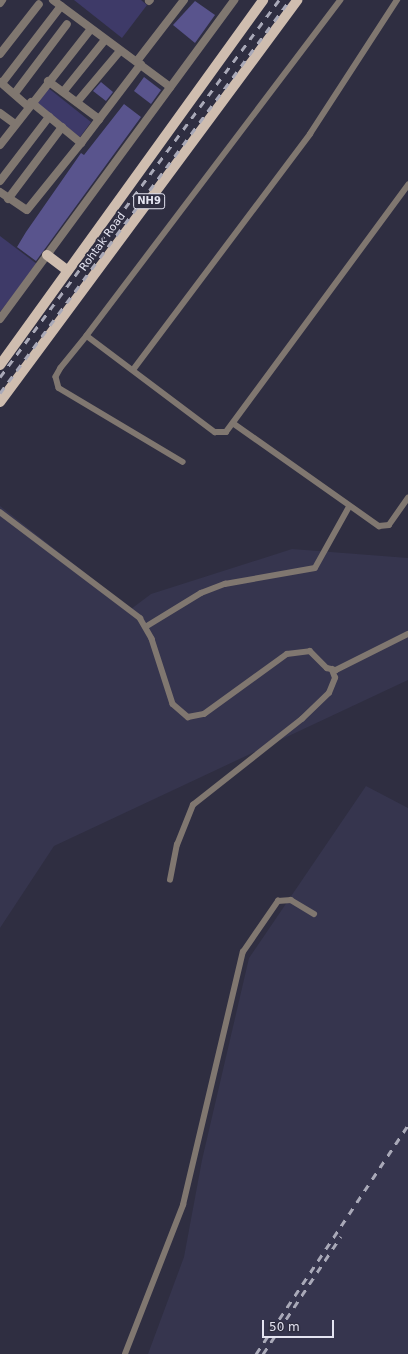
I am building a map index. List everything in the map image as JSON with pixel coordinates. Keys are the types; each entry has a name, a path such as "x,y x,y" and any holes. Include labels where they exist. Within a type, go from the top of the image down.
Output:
{"main road":[{"name":"Rohtak Road","path":"0,365 263,0"},
{"name":"Rohtak Road","path":"0,402 297,0"},
{"path":"47,255 68,271"}],"street":[{"path":"53,0 170,87"},
{"path":"0,192 8,199 27,210 99,119 184,0"},
{"path":"0,319 234,0"},
{"path":"0,54 39,4"},
{"path":"61,6 1,83 49,117 81,143"},
{"path":"14,93 67,24"},
{"path":"0,145 48,81 91,29"},
{"path":"63,92 105,40"},
{"path":"77,102 120,51"},
{"path":"48,81 99,119"},
{"path":"1,116 15,124"},
{"path":"0,182 49,117"},
{"path":"8,199 62,127"}],"lane":[{"path":"183,462 60,388 56,377 61,368 87,336 341,0"},
{"path":"133,370 310,134 397,0"},
{"path":"87,336 215,432 226,432 408,185"},
{"path":"233,423 349,507 384,526 393,521 408,498"},
{"path":"147,626 201,593 225,584 315,568 349,507"},
{"path":"0,512 147,626 173,704 188,717 204,714 287,654 310,651 332,670 335,678 329,693 307,714 193,805 177,845 170,880"},
{"path":"332,670 408,634"},
{"path":"125,1354 183,1205 243,952 278,901 291,900 314,914"}],"shaded area":[{"path":"74,0 141,0 147,5 122,38"},
{"path":"47,87 91,122 80,137 35,103"},
{"path":"0,236 37,264 0,312"},
{"path":"0,506 131,609 151,594 292,549 408,558 408,680 54,846 0,928"},
{"path":"366,786 408,808 408,1354 148,1354 184,1257 202,1160 249,958"}],"building":[{"path":"195,1 215,15 195,43 173,25"},
{"path":"144,77 161,90 151,104 134,91"},
{"path":"101,82 113,92 106,101 93,91"},
{"path":"124,104 141,117 36,261 17,247 81,153 84,155"}],"railway":[{"path":"0,377 279,0"},
{"path":"0,393 290,0"},
{"path":"256,1354 408,1125"},
{"path":"263,1354 341,1236"}]}
